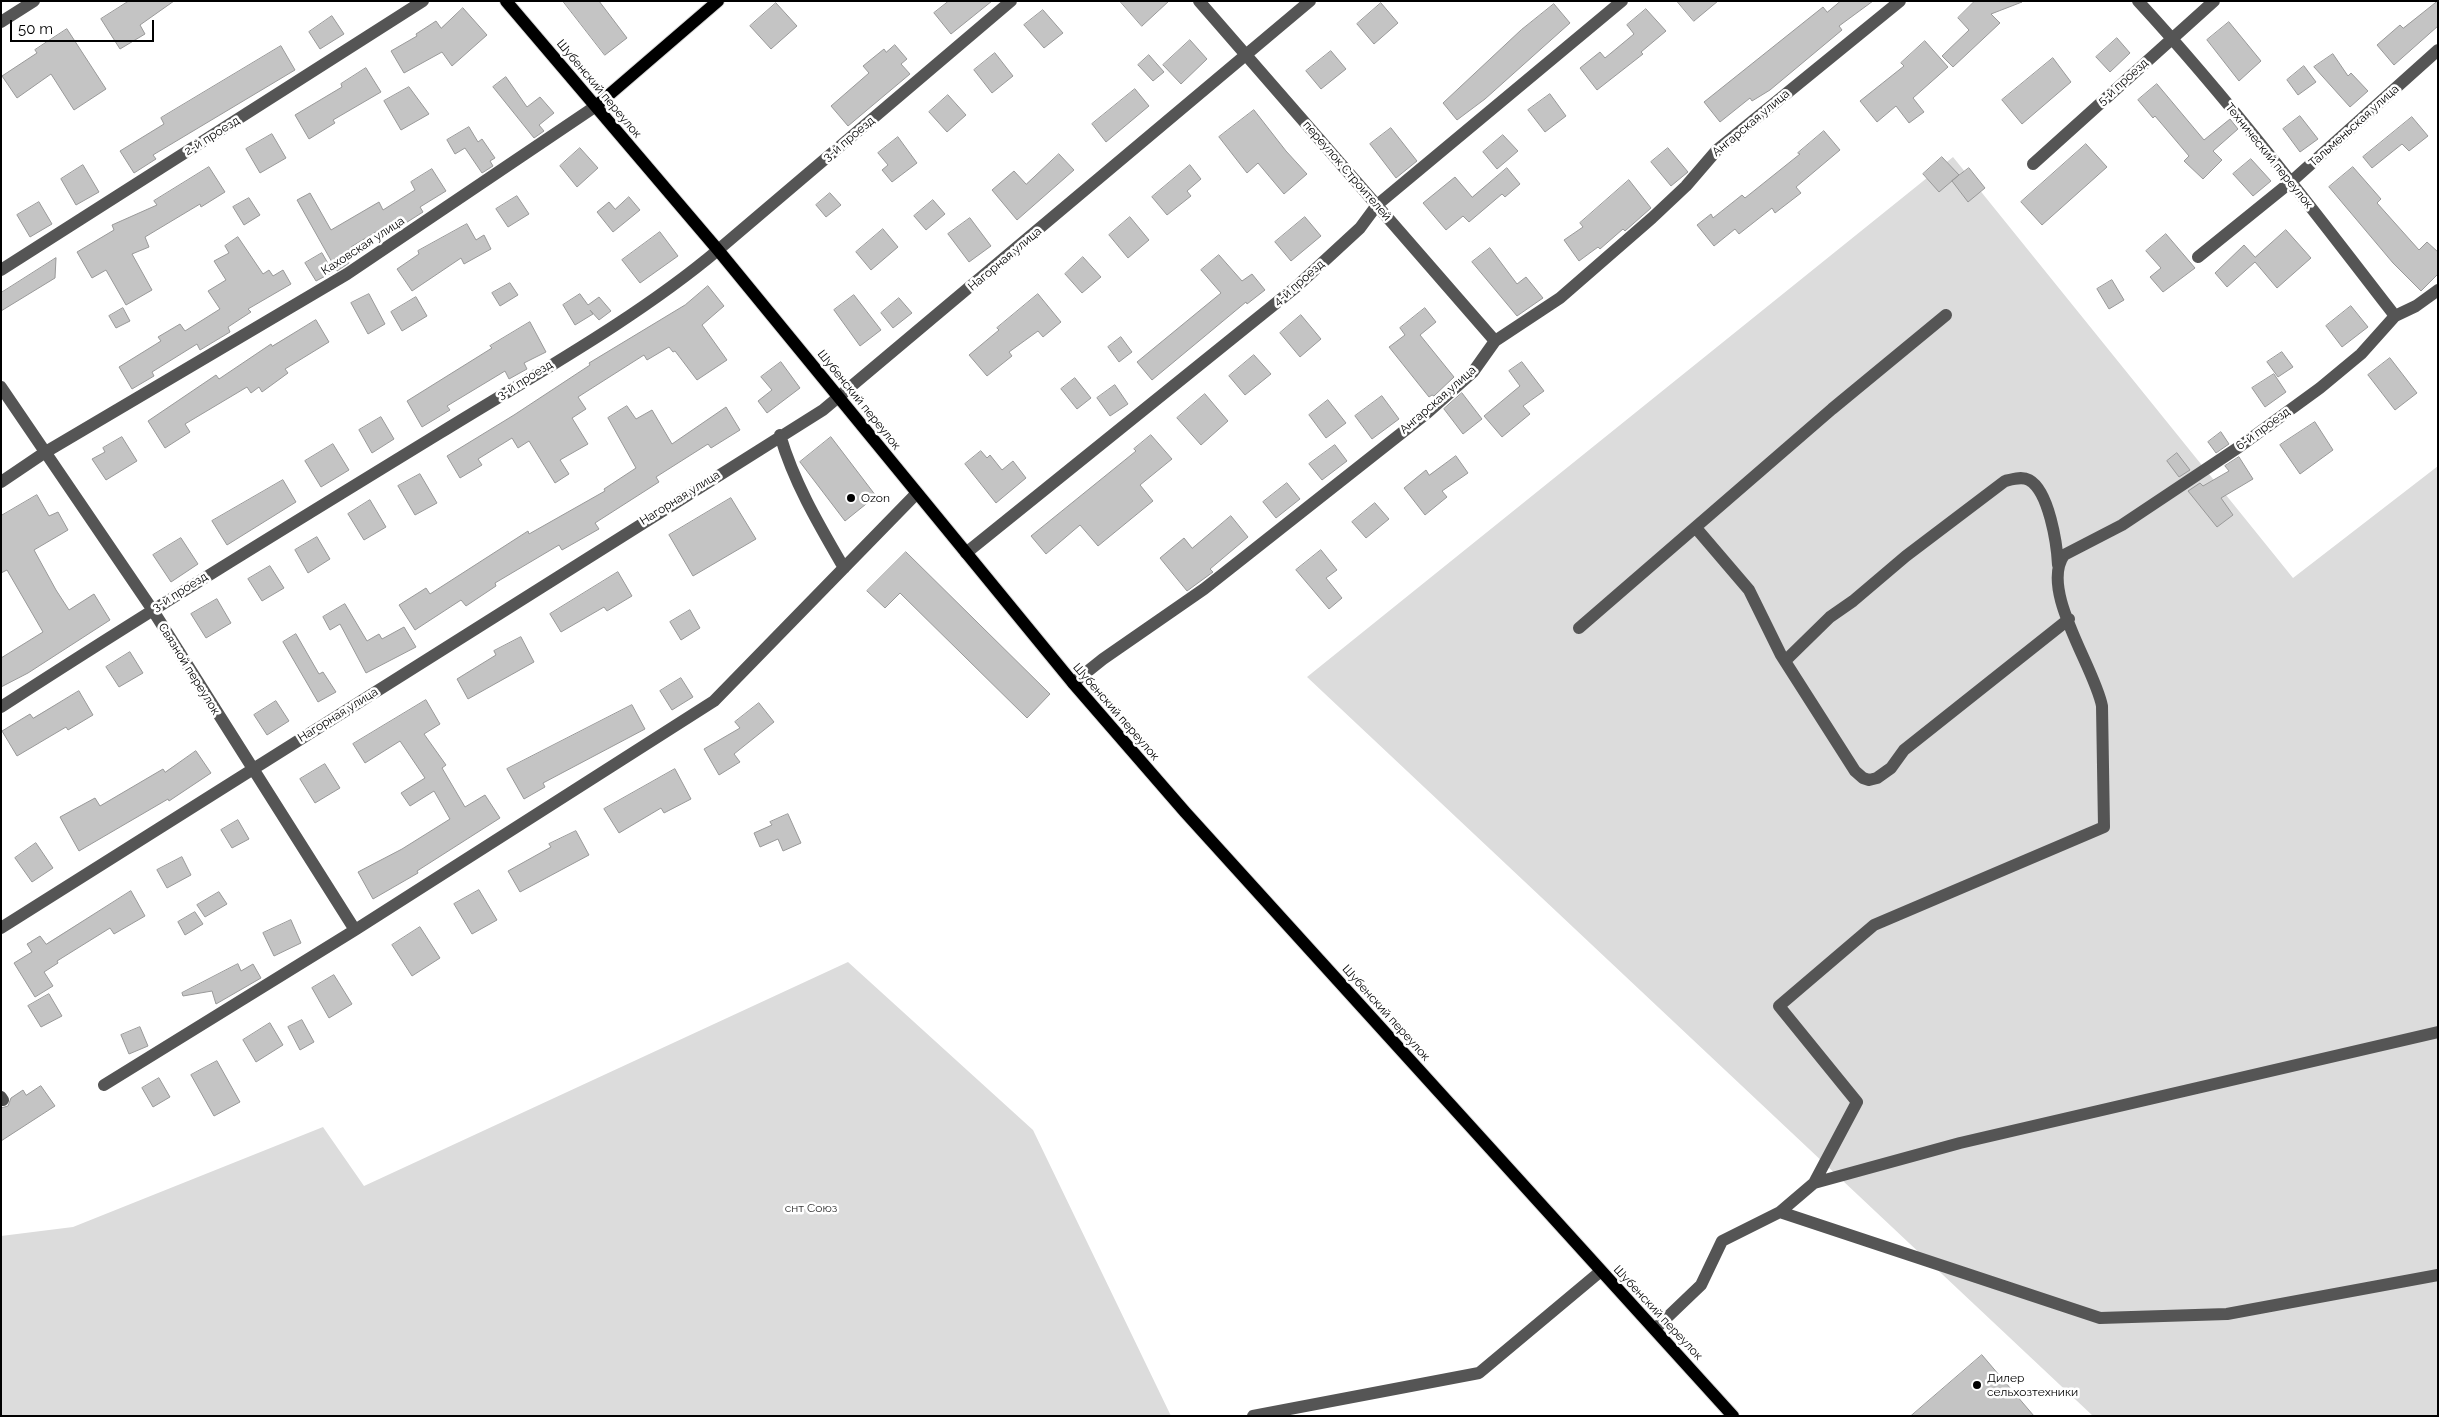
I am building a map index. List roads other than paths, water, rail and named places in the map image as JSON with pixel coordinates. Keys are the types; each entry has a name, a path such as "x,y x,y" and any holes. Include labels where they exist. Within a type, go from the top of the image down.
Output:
{"main road":[{"name":"Шубенский переулок","path":"506,1 718,250 1073,683 1185,812 1733,1416"},
{"name":"Каховская улица","path":"596,106 718,1"}],"street":[{"path":"1,22 34,1"},
{"name":"2-й проезд","path":"1,270 423,1"},
{"name":"3-й проезд","path":"1,706 152,609 568,354 675,285 1011,1"},
{"name":"переулок Строителей","path":"1198,1 1495,342"},
{"name":"Нагорная улица","path":"1,928 839,398 1246,57 1310,1"},
{"name":"4-й проезд","path":"966,553 1296,287 1360,228 1377,205 1622,1"},
{"name":"Ангарская улица","path":"1073,683 1103,659 1204,589 1427,413 1473,372 1495,342 1560,298 1686,186 1717,150 1900,1"},
{"name":"Технический переулок","path":"2138,1 2172,38 2292,181 2394,316"},
{"name":"5-й проезд","path":"2033,164 2214,1"},
{"name":"Тальменьская улица","path":"2198,257 2292,181 2438,50"},
{"name":"Каховская улица","path":"1,482 44,453 347,274 596,106"},
{"name":"6-й проезд","path":"2058,567 2064,555 2122,525 2291,409 2361,354 2394,316 2416,306 2438,290"},
{"path":"1579,628 1832,408 1946,315"},
{"name":"Связной переулок","path":"1,387 44,453 152,609 355,930"},
{"path":"780,435 793,475 844,568"},
{"path":"1655,1329 1701,1285 1722,1241 1780,1212 1814,1183 1857,1102 1779,1006 1874,925 2104,827 2103,713 2101,699 2059,588 2054,530 2036,488 2030,481 2025,479 2006,481 1914,550 1830,618 1785,661"},
{"path":"104,1085 355,930 714,701 731,686 917,493"},
{"path":"1696,528 1749,590 1785,661 1850,764 1863,778 1869,780 1877,778 1891,768 1904,750 2069,618"},
{"path":"1814,1183 1960,1143 2438,1032"},
{"path":"1780,1212 2100,1318 2227,1314 2438,1275"},
{"path":"1254,1416 1479,1373 1601,1272"}],"place":[{"name":"Ozon","path":"851,498"},
{"name":"Дилер сельхозтехники","path":"1977,1385"}],"park label":[{"name":"снт Союз","path":"811,1208"}]}
